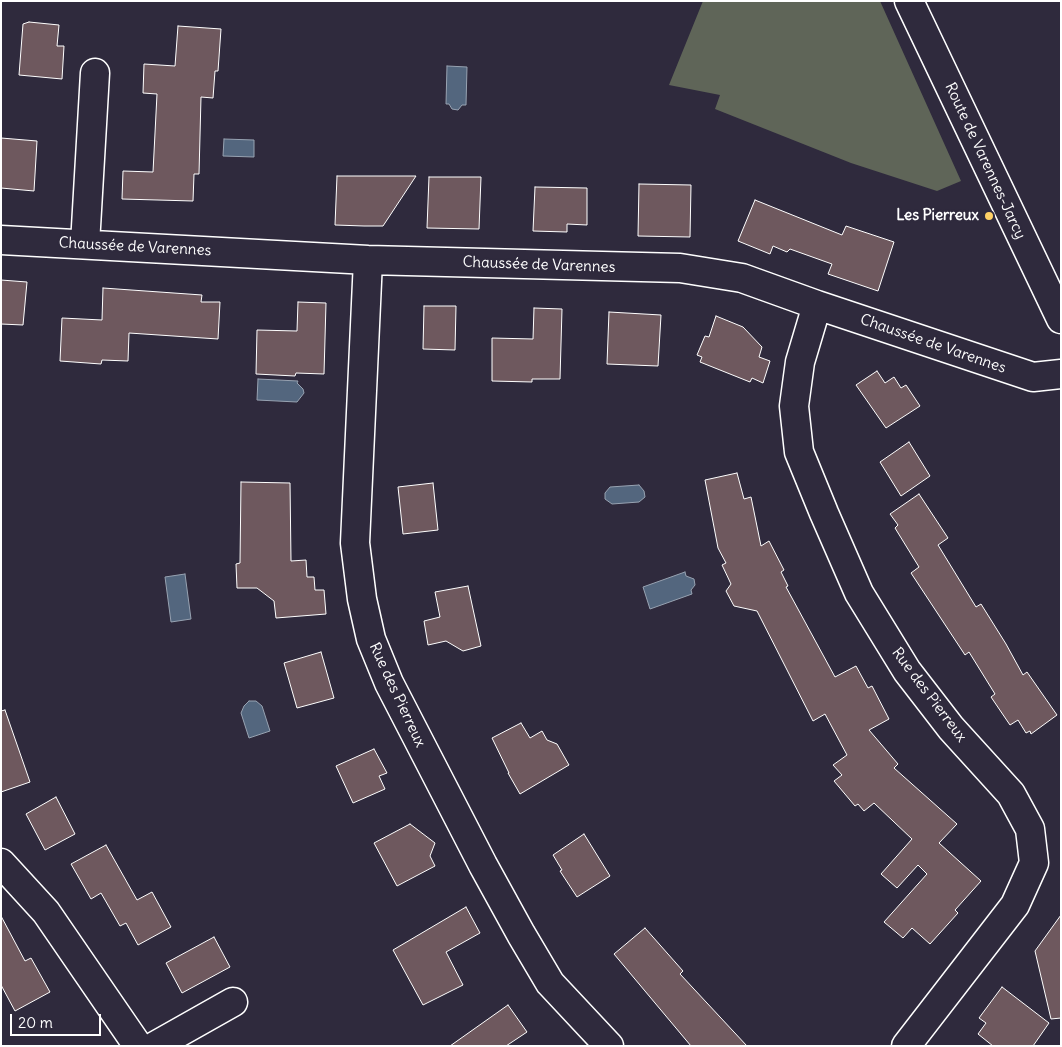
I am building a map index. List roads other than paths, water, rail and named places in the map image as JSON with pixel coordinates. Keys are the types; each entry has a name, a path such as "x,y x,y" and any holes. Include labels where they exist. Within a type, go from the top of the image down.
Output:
{"street":[{"name":"Route de Varennes-Jarcy","path":"909,1 1061,319"},
{"path":"85,244 95,73"},
{"name":"Chaussée de Varennes","path":"1,240 368,260 680,268 742,278 1032,377 1061,374"},
{"name":"Rue des Pierreux","path":"368,260 356,544 362,599 370,640 389,683 483,865 521,934 550,983 609,1046"},
{"name":"Rue des Pierreux","path":"817,305 800,362 794,406 800,452 810,478 859,593 907,671 950,728 1011,794 1030,830 1031,838 1034,863 1015,905 906,1046"},
{"path":"1,863 46,912 138,1046"},
{"path":"156,1046 233,1002"}],"water":[{"path":"447,66 467,67 466,105 462,105 458,110 452,109 449,104 446,104"},
{"path":"224,139 254,140 254,157 223,156"},
{"path":"258,379 298,381 297,383 304,393 297,402 257,400"},
{"path":"639,485 644,491 645,497 639,502 612,504 605,499 605,493 610,487"},
{"path":"685,572 686,576 694,579 695,585 691,590 692,594 650,609 643,587"},
{"path":"185,574 191,619 171,622 165,577"},
{"path":"249,701 256,701 262,706 270,731 249,738 241,713"}],"place":[{"name":"Les Pierreux","path":"989,216"}]}
